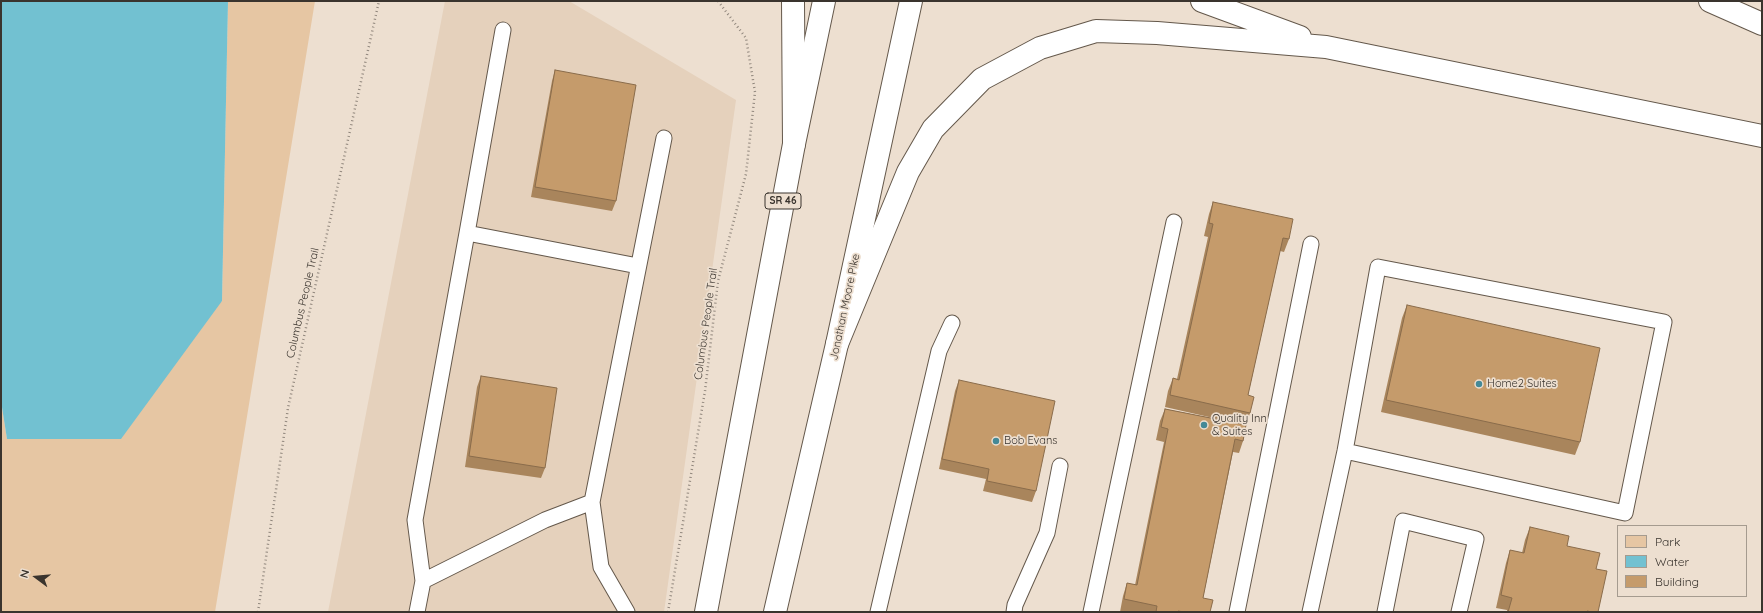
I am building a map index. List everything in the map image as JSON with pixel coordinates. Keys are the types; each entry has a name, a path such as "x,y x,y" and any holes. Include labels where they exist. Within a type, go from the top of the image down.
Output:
{"highway":[{"path":"793,1 794,144"},
{"name":"SR 46","path":"706,612 794,144 824,1"},
{"name":"Jonathan Moore Pike","path":"775,612 838,344 911,1"},
{"path":"1202,1 1326,47"},
{"path":"1710,1 1762,24"},
{"path":"838,344 908,172 932,129 982,79 1040,48 1096,31 1157,33 1326,47 1762,136"}],"lane":[{"path":"417,612 423,581 415,520 503,30"},
{"path":"628,612 601,567 592,502 664,138"},
{"path":"1091,612 1174,222"},
{"path":"467,233 638,266"},
{"path":"1237,612 1311,244"},
{"path":"1310,612 1345,452 1378,267 1664,322 1625,513 1345,452"},
{"path":"878,612 939,351 952,323"},
{"path":"1014,612 1015,605 1047,533 1060,466"},
{"path":"423,581 545,520 592,502"},
{"path":"1385,612 1403,521 1476,539 1459,612"}],"path":[{"name":"Columbus People Trail","path":"258,612 288,408 379,1"},
{"name":"Columbus People Trail","path":"668,612 705,391 718,281 746,174 755,92 746,38 718,1"}],"shaded area":[{"path":"445,1 569,1 736,100 664,612 328,612"}],"green space":[{"path":"228,1 315,1 215,612 1,612 1,401 7,439 222,301"}],"water":[{"path":"1,1 228,1 222,301 121,439 7,439 1,401"}],"building":[{"path":"555,70 636,85 616,201 535,187"},
{"path":"1213,202 1293,219 1289,239 1283,238 1248,395 1254,397 1250,413 1170,395 1173,378 1179,380 1213,224 1209,223"},
{"path":"1407,305 1600,348 1580,442 1386,400"},
{"path":"481,376 557,388 545,468 469,456"},
{"path":"959,380 1055,401 1036,491 987,481 989,469 942,459"},
{"path":"1165,409 1246,425 1243,441 1235,439 1203,598 1213,600 1210,612 1156,612 1157,606 1124,599 1127,583 1137,585 1168,429 1161,427"},
{"path":"1530,527 1569,536 1567,546 1600,553 1596,569 1607,571 1598,612 1508,612 1512,598 1501,595 1510,550 1524,553"}],"place":[{"name":"Home2 Suites","path":"1479,384"},
{"name":"Quality Inn & Suites","path":"1204,425"},
{"name":"Bob Evans","path":"996,441"}]}
